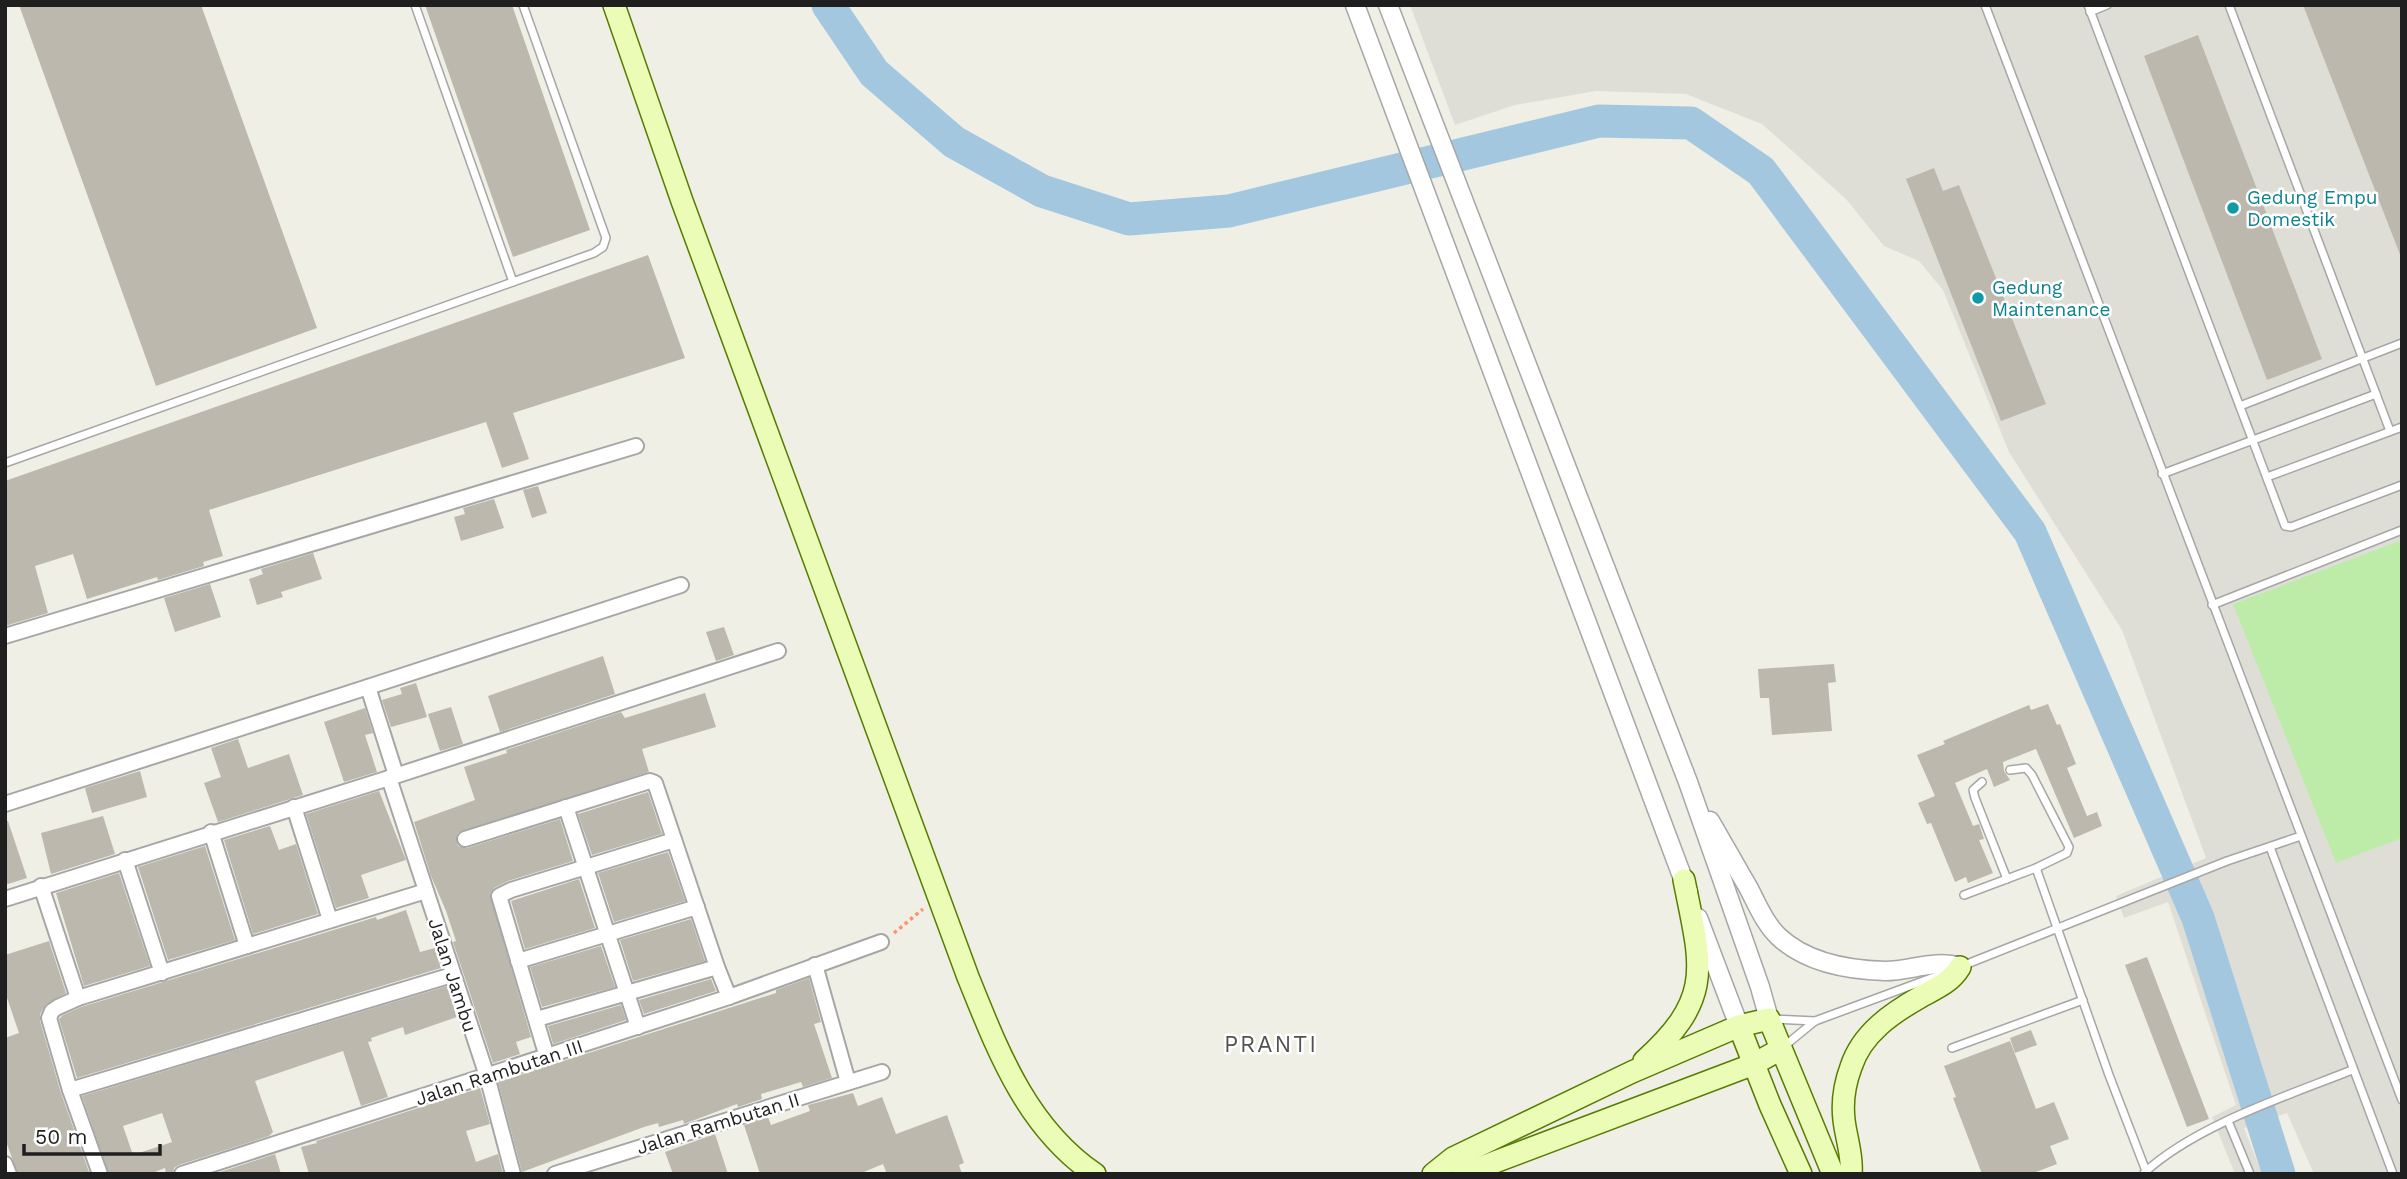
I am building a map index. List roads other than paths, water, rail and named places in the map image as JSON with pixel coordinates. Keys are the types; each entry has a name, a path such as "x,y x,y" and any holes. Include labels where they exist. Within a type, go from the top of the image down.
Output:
{"main road":[{"path":"614,5 691,227 938,897 1000,1055 1022,1097 1051,1135 1095,1174"},
{"path":"1632,1072 1657,1050 1683,1021 1694,1000 1698,978 1697,955 1684,880"},
{"path":"1851,1174 1844,1099 1851,1066 1860,1048 1882,1022 1945,984 1960,967"},
{"path":"1433,1174 1453,1158 1632,1072 1739,1026 1769,1019 1833,1174"},
{"path":"1739,1026 1801,1174"},
{"path":"1463,1174 1754,1064 1780,1049"}],"street":[{"path":"1354,5 1739,1026"},
{"path":"1388,5 1688,782 1769,1019"},
{"path":"5,635 636,446"},
{"path":"5,804 681,585"},
{"path":"5,899 778,651"},
{"name":"Jalan Jambu","path":"368,687 426,891 487,1076 513,1174"},
{"path":"465,838 652,781 656,785 729,997"},
{"path":"1688,782 1764,918 1778,936 1794,949 1823,962 1867,970 1889,971 1939,964 1960,967"},
{"path":"294,807 330,920"},
{"path":"566,807 638,1027"},
{"path":"211,832 247,946"},
{"path":"547,1056 499,895 674,840"},
{"path":"125,860 162,973"},
{"path":"41,886 78,998"},
{"path":"100,1174 49,1018 55,1009 78,998 426,891"},
{"path":"518,961 697,907"},
{"name":"Jalan Rambutan III","path":"182,1174 729,997 881,942"},
{"path":"815,965 848,1082"},
{"path":"537,1019 717,967"},
{"path":"71,1090 452,975"},
{"name":"Jalan Rambutan II","path":"555,1174 882,1072"},
{"path":"5,1164 9,1174"}],"lane":[{"path":"415,5 513,282"},
{"path":"5,463 594,253 603,247 606,238 523,5"},
{"path":"1985,5 2402,1100"},
{"path":"2107,5 2089,8 2285,526 2289,528 2402,485"},
{"path":"2229,5 2390,431"},
{"path":"2240,406 2402,343"},
{"path":"2162,474 2376,394"},
{"path":"2267,477 2402,427"},
{"path":"2212,605 2402,530"},
{"path":"1964,895 2036,868 2067,853 2069,847 2032,775 2026,768 2010,770"},
{"path":"1982,782 1973,790 1975,798 2007,879"},
{"path":"1780,1049 1815,1021 2301,836"},
{"path":"2270,847 2393,1174"},
{"path":"2036,868 2145,1172 2162,1159 2232,1119 2353,1070"},
{"path":"1952,1048 2083,1000"},
{"path":"1769,1019 1815,1021"},
{"path":"2232,1119 2250,1174"}],"waterway":[{"path":"828,5 874,73 954,142 1042,191 1129,219 1229,211 1599,121 1691,123 1761,171 2030,532 2198,918 2279,1174"}],"place":[{"name":"Gedung Empu Domestik","path":"2233,208"},
{"name":"Gedung Maintenance","path":"1978,298"}],"district":[{"name":"PRANTI","path":"1271,1044"}]}
